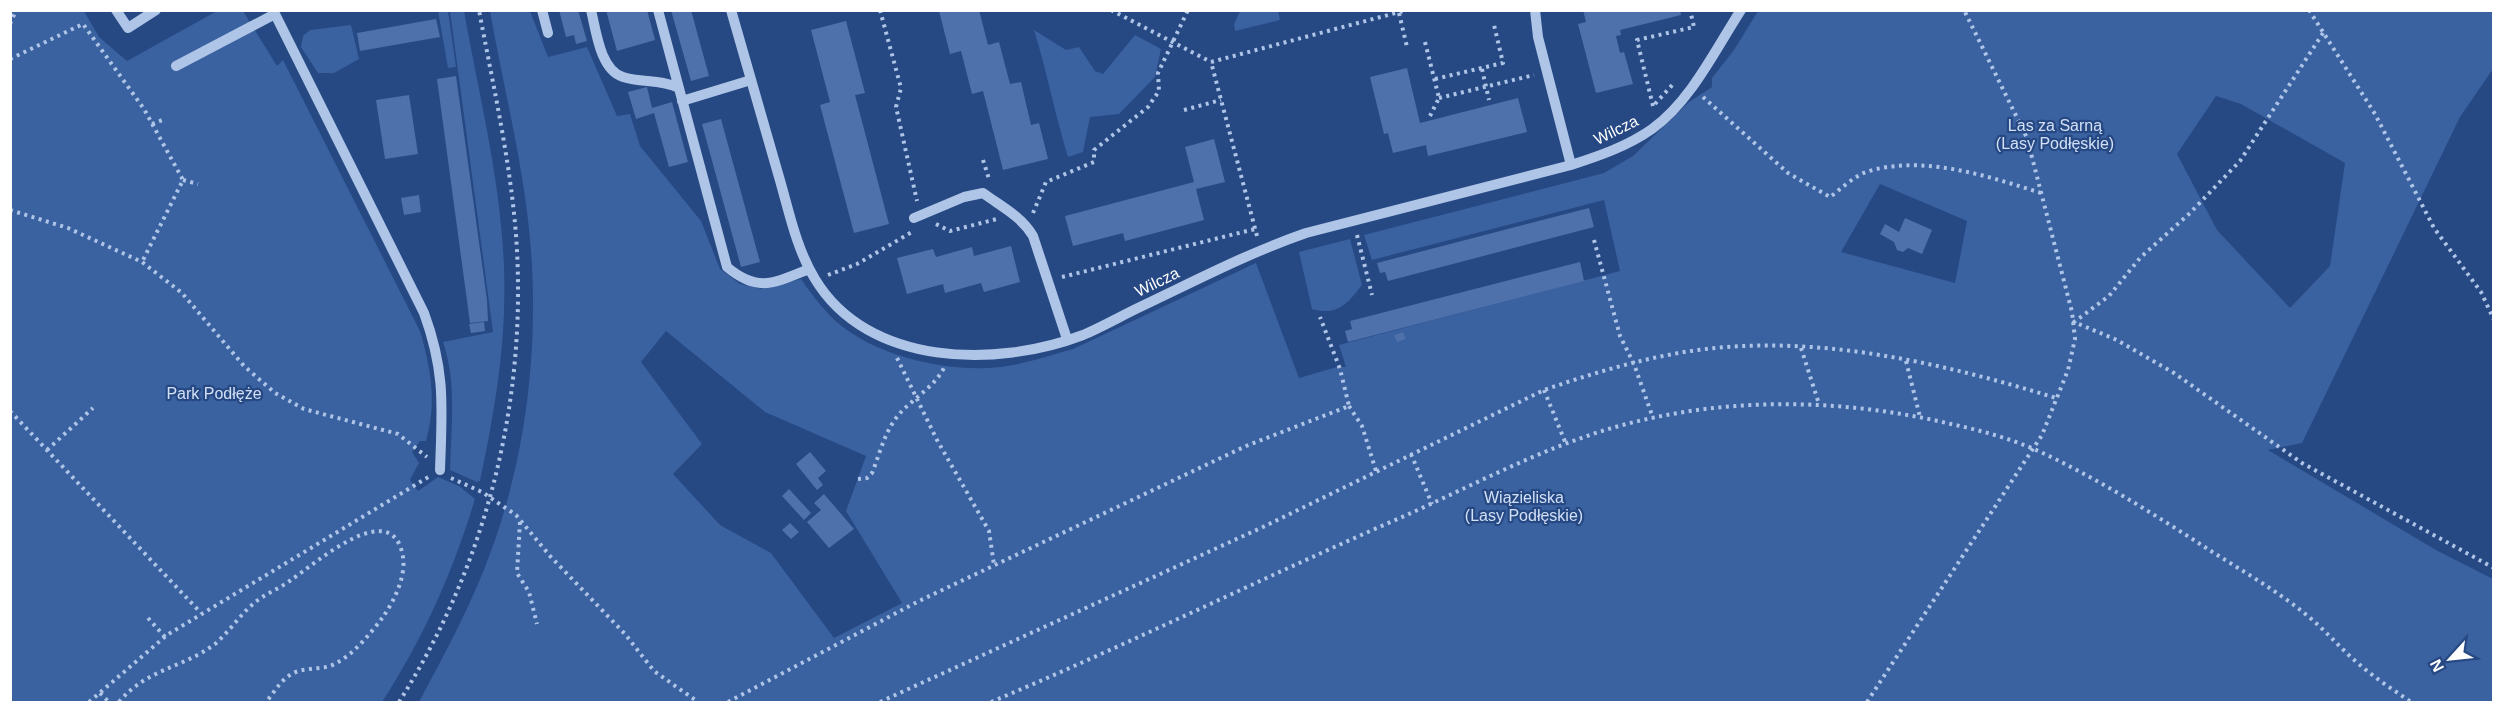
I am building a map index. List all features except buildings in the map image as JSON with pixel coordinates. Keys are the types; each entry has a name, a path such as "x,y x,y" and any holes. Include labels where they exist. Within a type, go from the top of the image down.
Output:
{"street":[{"path":"116,10 128,28 156,10"},
{"path":"542,10 548,33"},
{"path":"591,10 610,69 622,77 665,81 679,88"},
{"path":"658,10 727,267 743,280 763,285 815,269"},
{"name":"Wilcza","path":"731,10 797,241 839,309 851,319 884,337 909,346 950,354 989,354 1082,335 1263,248 1354,221 1571,165 1613,150 1652,129 1691,87 1741,10"},
{"path":"1535,10 1538,37 1571,165"},
{"path":"176,66 274,12 424,313 437,351 442,376 440,470"},
{"path":"682,101 751,80"},
{"path":"914,218 964,196 983,193 1011,211 1025,224 1033,236 1067,339"}],"path":[{"path":"10,24 16,10"},
{"path":"399,702 451,608 490,500 506,433 514,377 518,266 512,201 479,10"},
{"path":"880,10 901,88 896,107 917,196 912,233"},
{"path":"1111,10 1173,40 1211,62 1407,10"},
{"path":"1038,219 1033,213 1046,182 1094,162 1094,150 1148,107 1159,92 1158,74 1188,10"},
{"path":"1653,106 1637,40 1694,27 1690,10"},
{"path":"1867,702 2042,435 2068,370 2075,339 2074,322 2027,138 1964,10"},
{"path":"2309,10 2375,114 2434,228 2481,292 2493,320"},
{"path":"1399,13 1407,46"},
{"path":"10,59 83,24 152,124 183,180 198,184"},
{"path":"1435,79 1503,63 1494,25"},
{"path":"2074,322 2109,296 2140,258 2190,213 2240,161 2323,33"},
{"path":"1425,42 1439,98 1430,117"},
{"path":"1211,62 1257,237"},
{"path":"1482,69 1489,100"},
{"path":"1439,98 1547,71"},
{"path":"1647,112 1676,81"},
{"path":"1691,87 1788,173 1830,197 1866,172 1898,165 1986,176 2041,193"},
{"path":"1184,110 1221,100"},
{"path":"152,124 165,119"},
{"path":"142,262 183,180"},
{"path":"10,210 68,228 142,262 182,293 244,366 275,393 304,409 398,434 416,447 440,470 201,613 165,637 89,702"},
{"path":"932,222 950,231 1002,218"},
{"path":"1354,221 1372,295"},
{"path":"825,277 857,264 922,227"},
{"path":"1055,279 1255,229"},
{"path":"1246,241 1268,234"},
{"path":"1594,240 1620,336 1634,364 1653,418"},
{"path":"815,269 831,285"},
{"path":"1320,317 1338,361 1348,406 1362,426 1376,471"},
{"path":"2074,322 2117,340 2174,373 2302,463 2457,545 2493,568"},
{"path":"884,337 918,398 937,440 989,531 994,565"},
{"path":"880,702 1198,557 1544,390 1586,375 1698,350 1772,346 1851,351 1906,361 1989,377 2056,398"},
{"path":"1801,348 1819,404"},
{"path":"858,479 867,478 873,473 888,429 902,410 918,398 944,370 950,354"},
{"path":"1906,361 1920,417"},
{"path":"1544,390 1566,444"},
{"path":"991,702 1101,656 1257,581 1432,504 1537,454 1653,418 1774,403 1819,404 1920,417 1984,432 2033,448 2169,524 2241,570 2307,615 2361,666 2411,702"},
{"path":"728,702 919,601 994,565 1246,446 1348,406"},
{"path":"47,450 93,408"},
{"path":"10,411 201,613"},
{"path":"1411,454 1432,504"},
{"path":"453,479 482,492 520,520 550,556 625,634 654,671 698,702"},
{"path":"520,520 517,573 530,592 537,624"},
{"path":"119,702 130,689 151,675 197,655 215,644 255,602 280,588 334,549 367,532 382,531 393,537 401,547 404,562 396,594 384,615 350,653 331,665 289,675 266,702"},
{"path":"148,618 165,637"},
{"path":"100,693 109,702"}],"green space":[{"name":"Park Podłęże","path":"10,11 84,11 99,37 127,61 217,11 243,11 277,66 283,60 420,331 430,372 432,399 426,441 420,441 412,452 419,463 410,480 418,491 438,477 459,486 475,499 457,553 436,604 411,654 382,702 11,702"},
{"path":"438,11 448,11 456,67 448,68"},
{"path":"450,11 464,11 499,203 504,268 504,322 499,375 480,481 477,482 450,470 452,389 443,342 493,332"},
{"name":"Wiązieliska (Lasy Podłęskie)","path":"490,11 530,11 548,57 587,47 617,116 630,114 640,146 701,221 720,269 740,284 762,289 801,279 837,322 875,346 912,359 950,367 987,368 1020,364 1073,349 1256,263 1299,378 1337,367 1346,367 1339,345 1620,271 1604,200 1372,260 1364,235 1604,173 1633,156 1689,102 1712,87 1712,78 1734,50 1758,11 2493,11 2493,69 2460,117 2302,443 2268,450 2436,550 2493,579 2493,702 419,702 484,571 515,471 529,388 533,303 528,220 516,141","holes":["2216,96 2241,104 2345,163 2330,266 2290,308 2217,230 2177,154","1880,184 1967,221 1955,283 1841,252","666,331 765,412 866,456 846,511 902,603 834,638 771,553 720,525 673,474 702,444 641,362"]},
{"path":"1240,11 1278,11 1280,20 1235,31 1234,24"},
{"path":"351,25 359,59 334,73 318,73 301,47 303,36 310,30"},
{"path":"1034,30 1066,50 1079,47 1095,71 1103,74 1135,35 1161,49 1155,77 1119,114 1090,117 1083,152 1068,157 1043,62"},
{"path":"1350,239 1362,285 1341,307 1329,311 1312,309 1299,252"}],"park label":[{"name":"Las za Sarną (Lasy Podłęskie)","path":"2055,134"}]}
